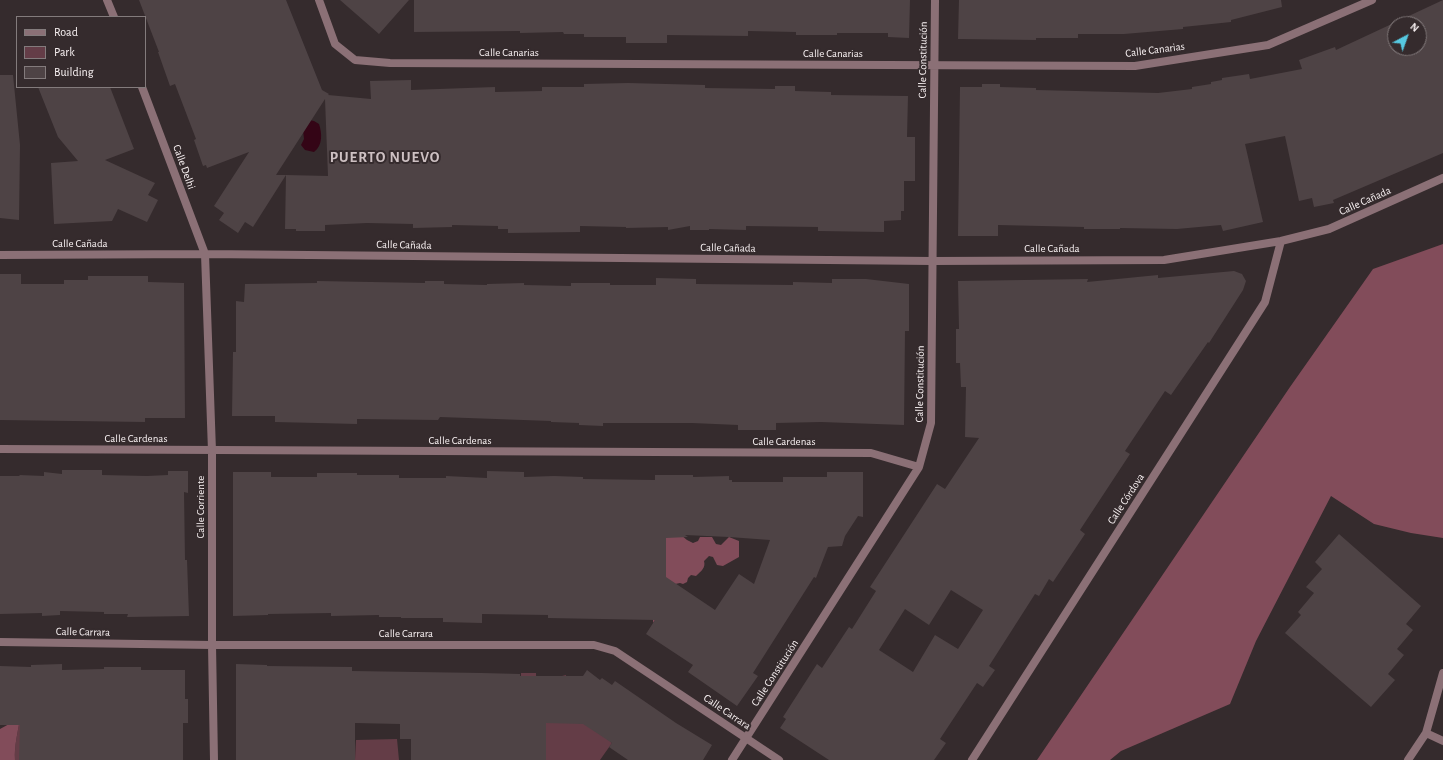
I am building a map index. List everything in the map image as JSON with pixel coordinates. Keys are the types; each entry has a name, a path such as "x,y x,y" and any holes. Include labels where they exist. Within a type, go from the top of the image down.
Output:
{"street":[{"path":"107,0 114,16"},
{"name":"Calle Canarias","path":"319,0 335,44 355,60 390,63 1135,66 1268,45 1372,0"},
{"name":"Calle Constitución","path":"732,760 919,467 931,423 935,0"},
{"name":"Calle Delhi","path":"142,88 205,254"},
{"name":"Calle Cañada","path":"0,255 205,254 932,261 1164,260 1281,241 1329,229 1443,178"},
{"name":"Calle Córdova","path":"972,760 1265,302 1281,241"},
{"name":"Calle Corriente","path":"205,254 212,450 212,645 214,760"},
{"name":"Calle Cardenas","path":"0,449 871,453 919,467"},
{"name":"Calle Carrara","path":"0,642 212,645 594,645 615,651 779,760"},
{"path":"1408,760 1426,733 1443,673"},
{"path":"1426,733 1443,741"}],"green space":[{"path":"521,673 536,673 537,711 540,723 562,723 562,676 566,675 567,702 612,743 600,760 546,760 546,756 520,723"},
{"path":"20,718 21,760 15,760 16,744"},
{"path":"397,739 399,760 355,760 356,740"}],"shaded area":[{"path":"309,120 319,124 321,131 319,146 314,152 305,150 301,145 304,139 303,130"},
{"path":"1443,244 1443,538 1411,533 1374,524 1331,496 1256,641 1230,704 1121,751 1110,760 1037,760 1290,387 1373,269"},
{"path":"681,535 693,543 698,541 700,537 712,537 716,544 721,545 729,537 739,541 739,557 723,566 717,565 713,557 709,556 704,561 703,569 696,576 691,575 687,582 683,584 675,584 675,590 653,623 653,601 619,542"},
{"path":"20,718 15,760 0,760 0,729"}],"building":[{"path":"139,0 286,0 322,90 329,94 328,95 371,99 370,81 411,80 411,90 495,87 495,92 542,91 542,87 584,87 584,84 628,83 705,85 705,88 775,89 775,86 795,86 795,91 831,92 831,95 908,96 907,137 915,137 915,181 904,181 904,211 901,211 901,220 884,221 884,232 818,231 818,227 746,226 746,230 690,230 690,226 668,230 668,227 626,228 580,226 580,232 508,233 508,229 498,229 498,226 452,225 452,227 413,228 413,224 367,223 325,225 325,231 296,231 296,229 285,229 286,175 253,227 245,222 238,233 219,220 224,213 214,206 249,152 207,168 206,165 203,166 194,140 196,139 175,84 170,86","holes":["325,99 328,176 276,175"]},
{"path":"340,0 409,0 379,34"},
{"path":"414,0 910,0 909,38 888,37 888,33 796,35 796,32 748,31 748,36 667,35 667,43 626,43 626,37 584,37 584,34 564,34 563,32 414,32"},
{"path":"959,0 1281,0 1282,7 1231,20 1231,22 1183,27 1183,29 1124,34 1078,34 1078,38 1036,38 1036,40 958,39"},
{"path":"1443,0 1443,153 1333,200 1334,203 1314,207 1312,198 1299,201 1285,136 1245,144 1263,222 1223,231 1221,225 1177,229 1084,229 1084,227 998,225 998,236 958,236 960,87 982,87 982,84 1000,84 1000,87 1036,88 1036,90 1158,93 1192,89 1192,87 1211,84 1211,82 1222,80 1222,78 1249,74 1250,79 1302,69 1299,60 1335,47 1336,50 1387,26 1387,56 1427,56 1427,16 1409,16"},
{"path":"0,75 13,75 20,145 19,220 0,218"},
{"path":"38,88 110,88 134,149 105,160 155,183 148,195 158,200 147,222 118,209 112,221 54,224 51,163 78,161 58,137"},
{"path":"1234,271 1242,274 1246,281 1243,290 1209,343 1208,342 1171,395 1165,391 1125,451 1130,454 1080,530 1085,534 1053,582 1049,579 1039,596 1035,594 989,666 995,670 983,687 977,683 940,739 946,743 934,760 829,760 780,728 786,719 783,717 817,664 822,668 849,627 852,629 876,591 870,587 937,484 945,489 979,438 965,437 966,387 961,387 960,363 956,363 956,329 959,329 958,281 1088,279 1087,282 1158,275 1158,278","holes":["951,590 983,610 958,649 935,635 913,672 879,650 905,609 929,625"]},
{"path":"0,274 21,274 21,284 64,284 64,280 88,280 88,276 148,276 148,282 184,283 185,418 145,418 145,422 0,420"},
{"path":"656,278 696,279 696,284 793,285 793,282 832,283 832,279 866,279 909,284 909,331 905,331 904,425 821,422 776,423 776,430 738,430 738,425 692,423 603,423 603,426 579,425 579,423 551,421 440,417 438,420 357,419 357,424 275,422 275,416 232,416 233,352 236,352 236,301 244,302 245,284 317,283 317,281 425,283 425,281 444,281 444,284 487,285 524,283 524,285 571,286 571,283 610,283 610,285 656,285"},
{"path":"62,470 102,470 102,475 147,476 168,475 168,471 188,471 188,493 184,492 185,560 187,560 189,616 127,617 128,614 60,611 60,615 42,616 42,613 0,614 0,476 44,476 44,472 62,474"},
{"path":"487,471 524,472 524,477 554,476 583,477 583,479 655,480 655,475 693,475 693,477 729,476 729,480 732,480 732,482 783,482 783,477 827,477 827,472 863,472 863,517 858,516 845,536 842,546 828,547 816,578 814,577 753,673 758,676 737,706 688,672 693,665 646,634 655,620 548,618 548,615 482,614 482,623 443,622 443,618 379,617 379,615 331,616 331,613 233,616 233,472 271,472 271,477 317,477 317,473 357,473 357,475 399,475 399,478 446,478 446,476 487,478","holes":["685,535 770,540 754,584 739,574 715,610 666,577 666,538 688,537"]},
{"path":"1339,534 1421,606 1406,624 1413,630 1397,649 1404,655 1388,674 1395,680 1371,707 1285,633 1301,615 1298,612 1314,593 1306,587 1322,569 1315,562"},
{"path":"62,664 62,670 104,669 104,667 141,667 141,670 185,670 185,699 188,699 188,723 183,723 183,760 19,760 20,725 0,725 0,666 31,667 31,665"},
{"path":"236,664 352,667 352,671 520,674 520,676 583,676 587,670 600,680 602,678 612,685 615,681 676,723 712,745 703,760 628,760 609,747 612,743 583,724 546,723 546,760 411,760 411,739 400,739 400,724 355,723 355,760 236,760"}],"district":[{"name":"PUERTO NUEVO","path":"385,157"}]}
